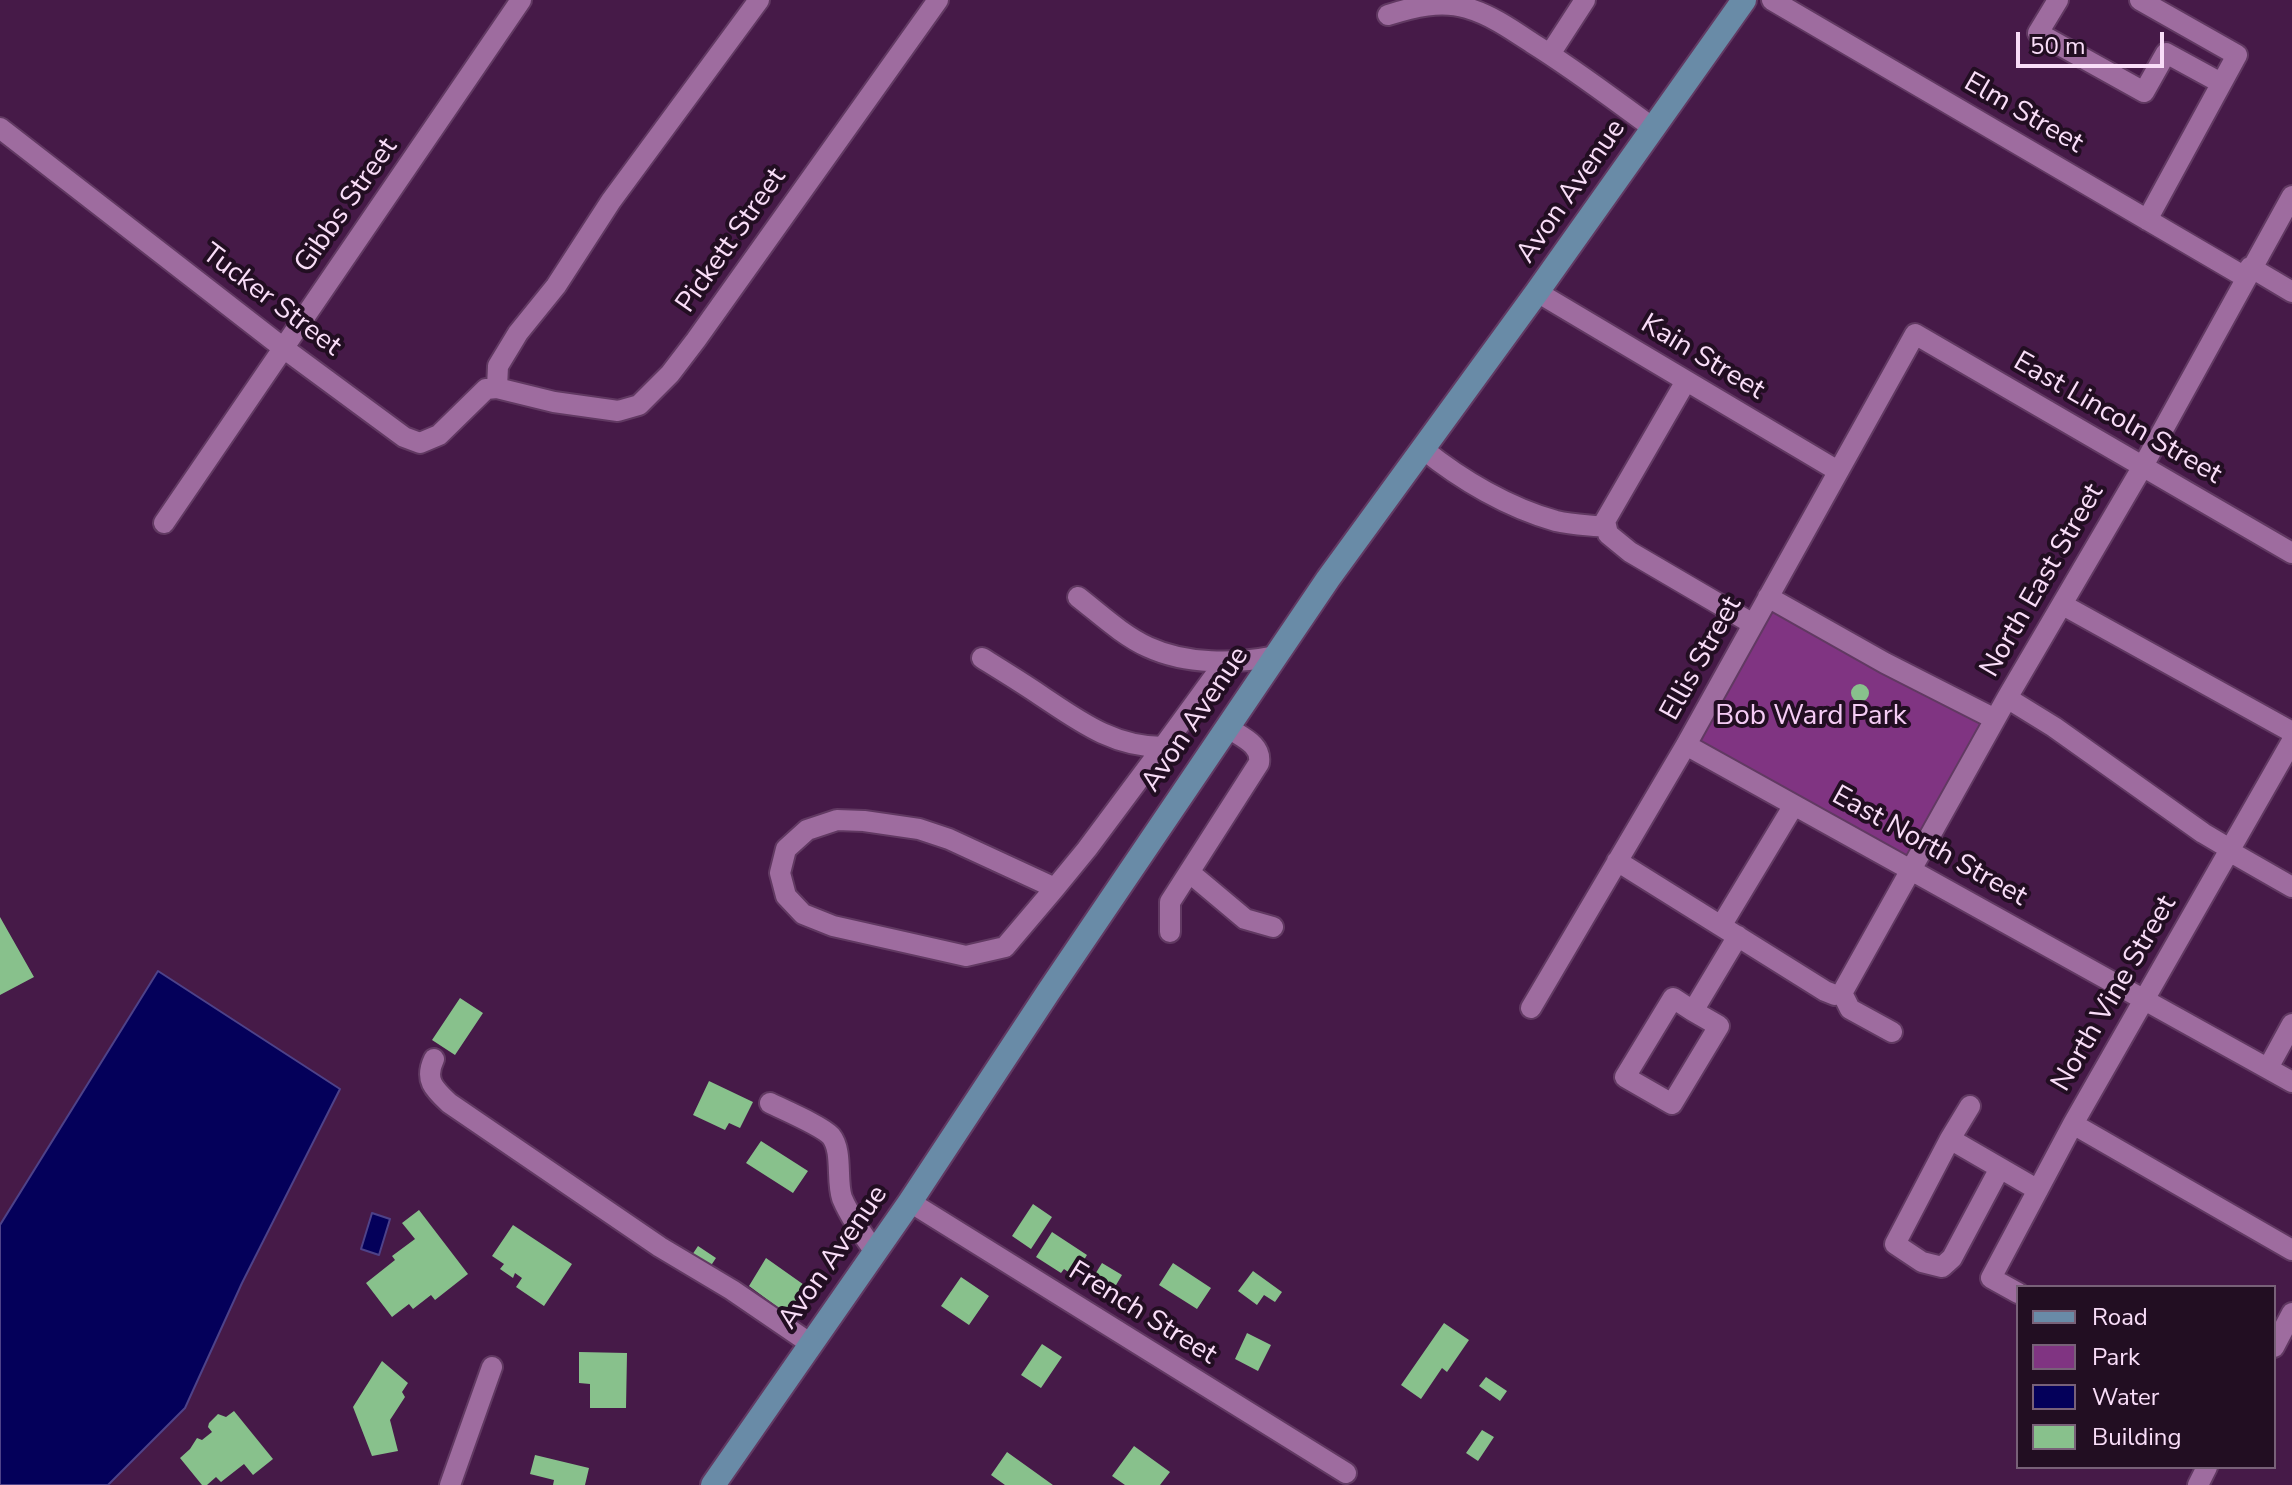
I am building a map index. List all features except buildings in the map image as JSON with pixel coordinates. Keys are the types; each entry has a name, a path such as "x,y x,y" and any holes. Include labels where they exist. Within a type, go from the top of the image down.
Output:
{"main road":[{"name":"Avon Avenue","path":"713,1485 910,1202 1328,579 1744,0"}],"street":[{"name":"Gibbs Street","path":"164,523 521,0"},
{"path":"506,390 498,366 518,333 556,286 611,201 759,0"},
{"name":"Pickett Street","path":"506,390 554,402 618,411 639,405 670,374 696,340 938,0"},
{"path":"1550,54 1585,0"},
{"name":"Elm Street","path":"1772,0 2147,220 2292,292"},
{"path":"2058,0 2038,33 2144,92 2166,53 2221,83"},
{"path":"2140,0 2237,55 2147,220"},
{"path":"1388,15 1442,4 1465,7 1495,19 1550,54 1653,128"},
{"name":"Tucker Street","path":"0,128 282,347 404,437 420,443 439,435 486,389 506,390"},
{"name":"North East Street","path":"1842,993 1995,719 2143,466 2292,196"},
{"name":"Kain Street","path":"1537,292 1838,471"},
{"name":"East Lincoln Street","path":"1915,334 2292,553"},
{"name":"Ellis Street","path":"1531,1008 1686,745 1915,334"},
{"path":"1686,381 1605,521 1606,527 1608,534 1630,552 1753,624"},
{"path":"1423,449 1451,472 1542,516 1560,522 1606,527"},
{"path":"1078,597 1149,647 1178,656 1247,662 1276,656"},
{"path":"1768,597 1885,663 1995,719"},
{"path":"2063,605 2292,732"},
{"path":"982,658 1090,729 1118,742 1163,747"},
{"path":"1055,888 949,839 919,829 864,821 837,820 807,830 786,849 780,873 786,896 803,914 833,926 966,956 1005,947 1055,888 1225,662"},
{"path":"2007,698 2054,727 2203,833 2292,887"},
{"path":"1170,932 1170,902 1259,763 1257,748 1227,727"},
{"name":"North Vine Street","path":"2016,1292 1991,1278 2073,1124 2292,741"},
{"name":"East North Street","path":"1686,745 2292,1082"},
{"path":"1693,1011 1794,805"},
{"path":"1617,861 1825,991 1835,995 1842,993 1850,1009 1892,1032"},
{"path":"1189,872 1245,919 1273,927"},
{"path":"1673,998 1693,1011 1719,1026 1672,1104 1625,1077 1673,998"},
{"path":"2268,1068 2292,1024"},
{"path":"434,1059 429,1075 431,1086 449,1103 660,1247 732,1290 811,1344"},
{"path":"770,1103 829,1133 835,1143 837,1178 843,1198 852,1218 875,1252"},
{"path":"1970,1106 1895,1244 1922,1262 1942,1267 1952,1258 2000,1168"},
{"path":"2073,1124 2292,1250"},
{"path":"1950,1139 2038,1190"},
{"name":"French Street","path":"910,1202 1346,1473"},
{"path":"2276,1343 2292,1313"},
{"path":"450,1485 492,1367"}],"green space":[{"name":"Bob Ward Park","path":"1765,601 1987,725 1908,859 1688,741"}],"water":[{"path":"158,971 340,1089 242,1283 185,1408 108,1485 0,1485 0,1225"},
{"path":"372,1213 390,1219 379,1255 361,1249"}]}
